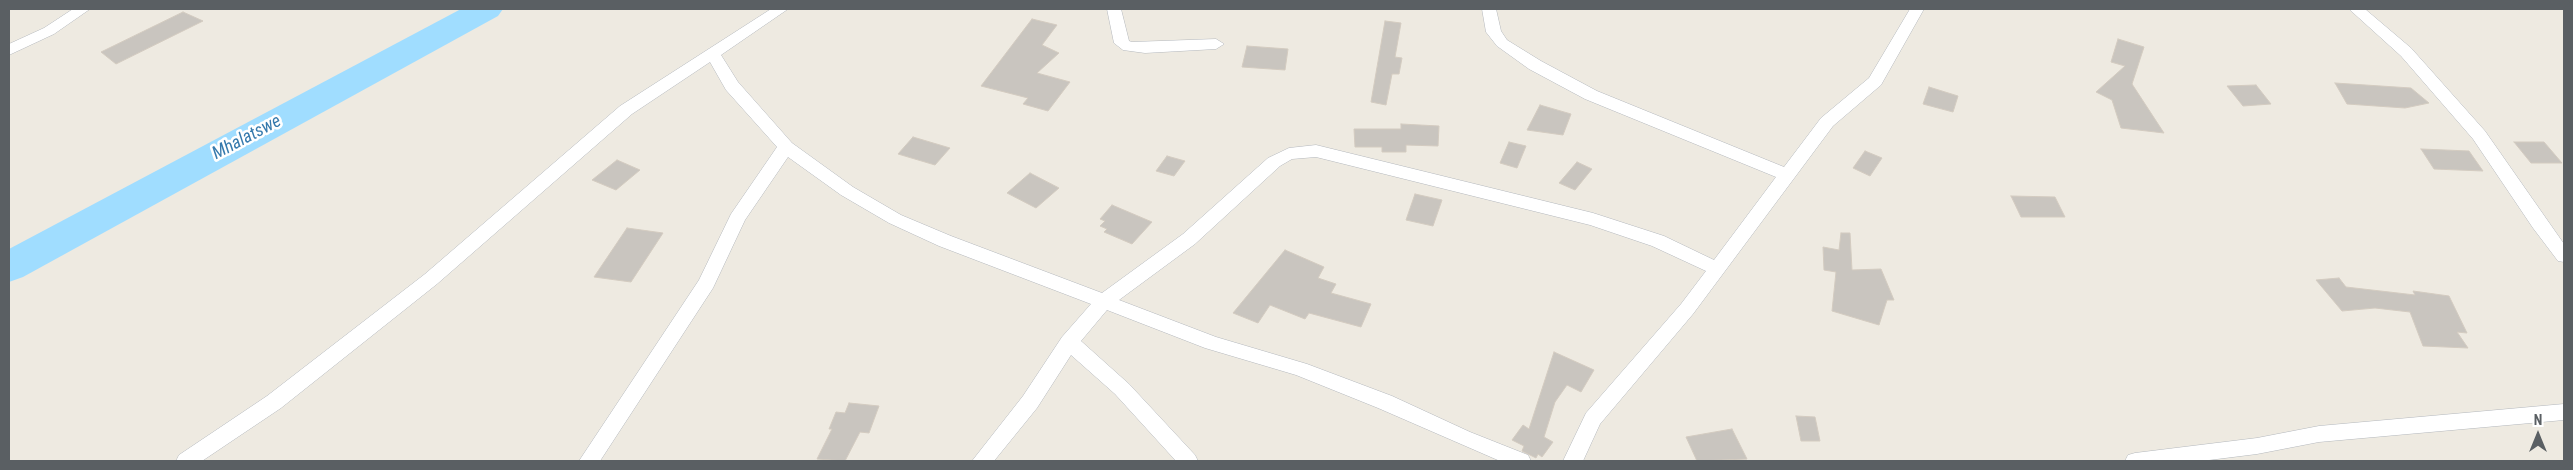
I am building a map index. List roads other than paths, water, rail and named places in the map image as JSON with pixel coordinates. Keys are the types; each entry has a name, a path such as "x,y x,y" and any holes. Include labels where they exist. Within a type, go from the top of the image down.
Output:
{"street":[{"path":"9,50 49,31 83,9"},
{"path":"186,461 274,402 431,279 626,110 782,9"},
{"path":"1114,9 1122,43 1128,47 1145,48 1216,44"},
{"path":"1489,9 1494,32 1502,43 1536,66 1591,95 1787,175"},
{"path":"1573,461 1593,419 1718,270 1827,122 1875,81 1917,9"},
{"path":"2356,9 2406,52 2479,135 2539,224 2564,256"},
{"path":"713,55 732,86 786,147 847,191 895,220 1212,343 1300,369 1385,402 1463,438 1521,461"},
{"path":"588,461 707,283 737,218 786,147"},
{"path":"982,461 1030,402 1069,342 1103,302 1189,239 1274,162 1289,154 1301,151 1316,151 1593,220 1658,241 1718,270"},
{"path":"1069,342 1122,389 1188,461"},
{"path":"2135,461 2257,446 2319,434 2564,412"}],"waterway":[{"name":"Mhalatswe","path":"9,267 486,9"}]}
